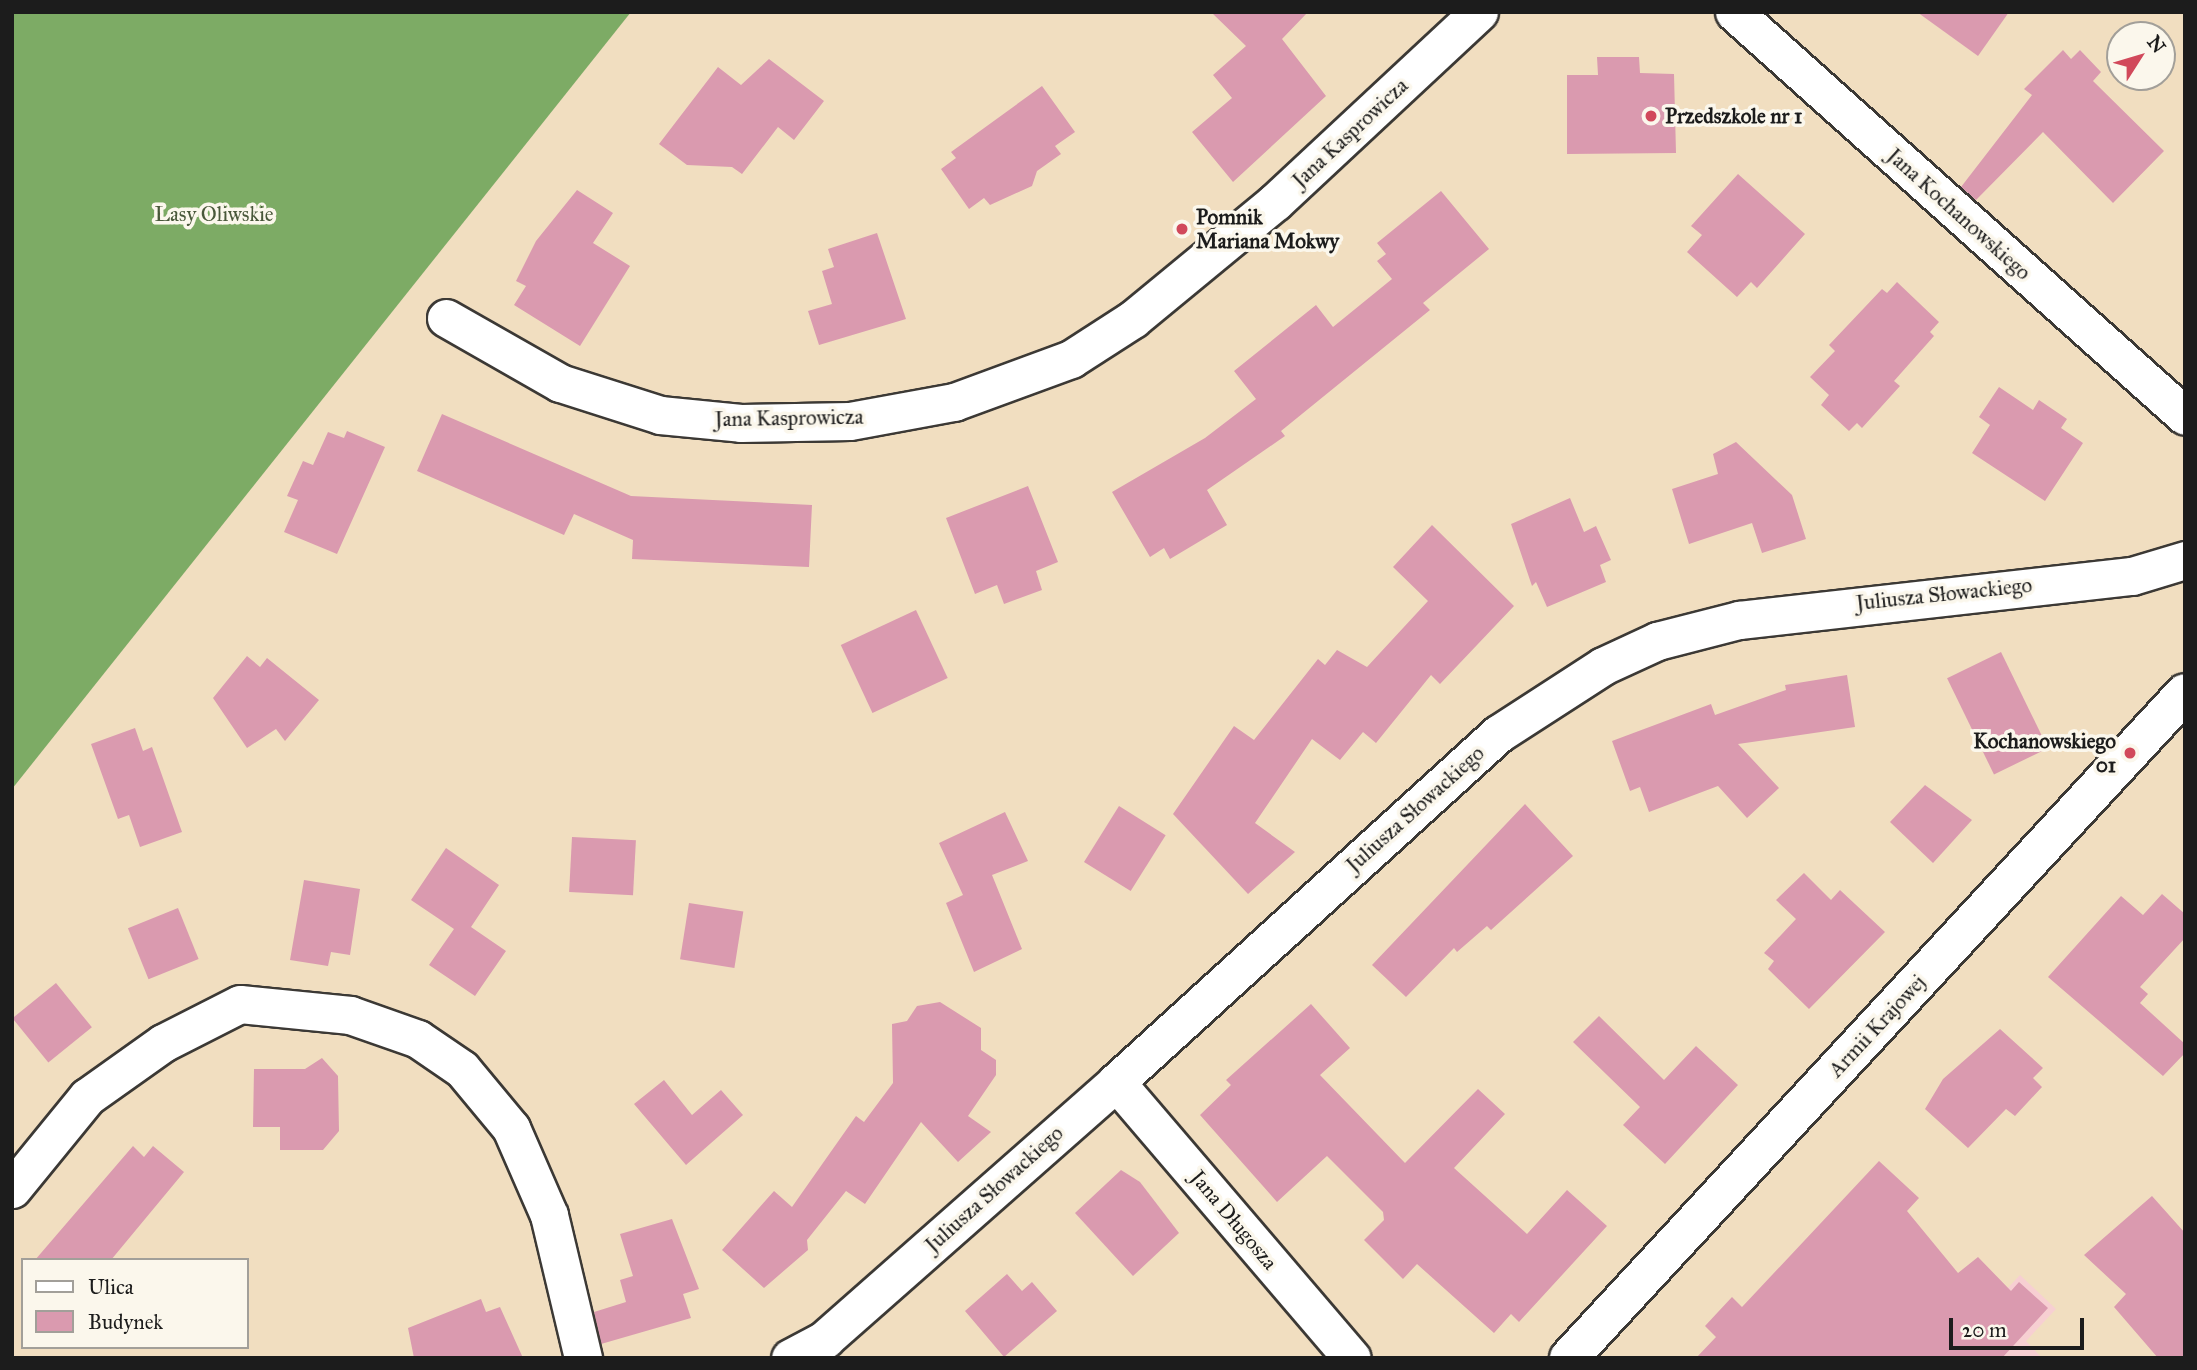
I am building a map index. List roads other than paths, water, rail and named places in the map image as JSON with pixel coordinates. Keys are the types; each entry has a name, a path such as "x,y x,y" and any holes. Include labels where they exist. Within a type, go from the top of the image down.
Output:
{"street":[{"name":"Jana Kasprowicza","path":"446,318 560,383 660,415 741,423 850,421 954,402 1071,359 1133,319 1275,202 1479,12"},
{"name":"Jana Kochanowskiego","path":"1734,12 2185,416"},
{"name":"Juliusza Słowackiego","path":"790,1358 825,1339 1116,1083 1498,734 1603,666 1657,641 1739,620 2132,576 2185,560"},
{"name":"Armii Krajowej","path":"1569,1358 2185,693"},
{"path":"12,1189 87,1097 163,1043 240,1004 350,1015 418,1039 462,1069 511,1128 549,1215 583,1358"},
{"name":"Jana Długosza","path":"1116,1083 1352,1358"}],"place":[{"name":"Przedszkole nr 1","path":"1651,116"},
{"name":"Pomnik Mariana Mokwy","path":"1182,229"},
{"name":"Kochanowskiego 01","path":"2130,753"}],"park label":[{"name":"Lasy Oliwskie","path":"214,214"}]}
